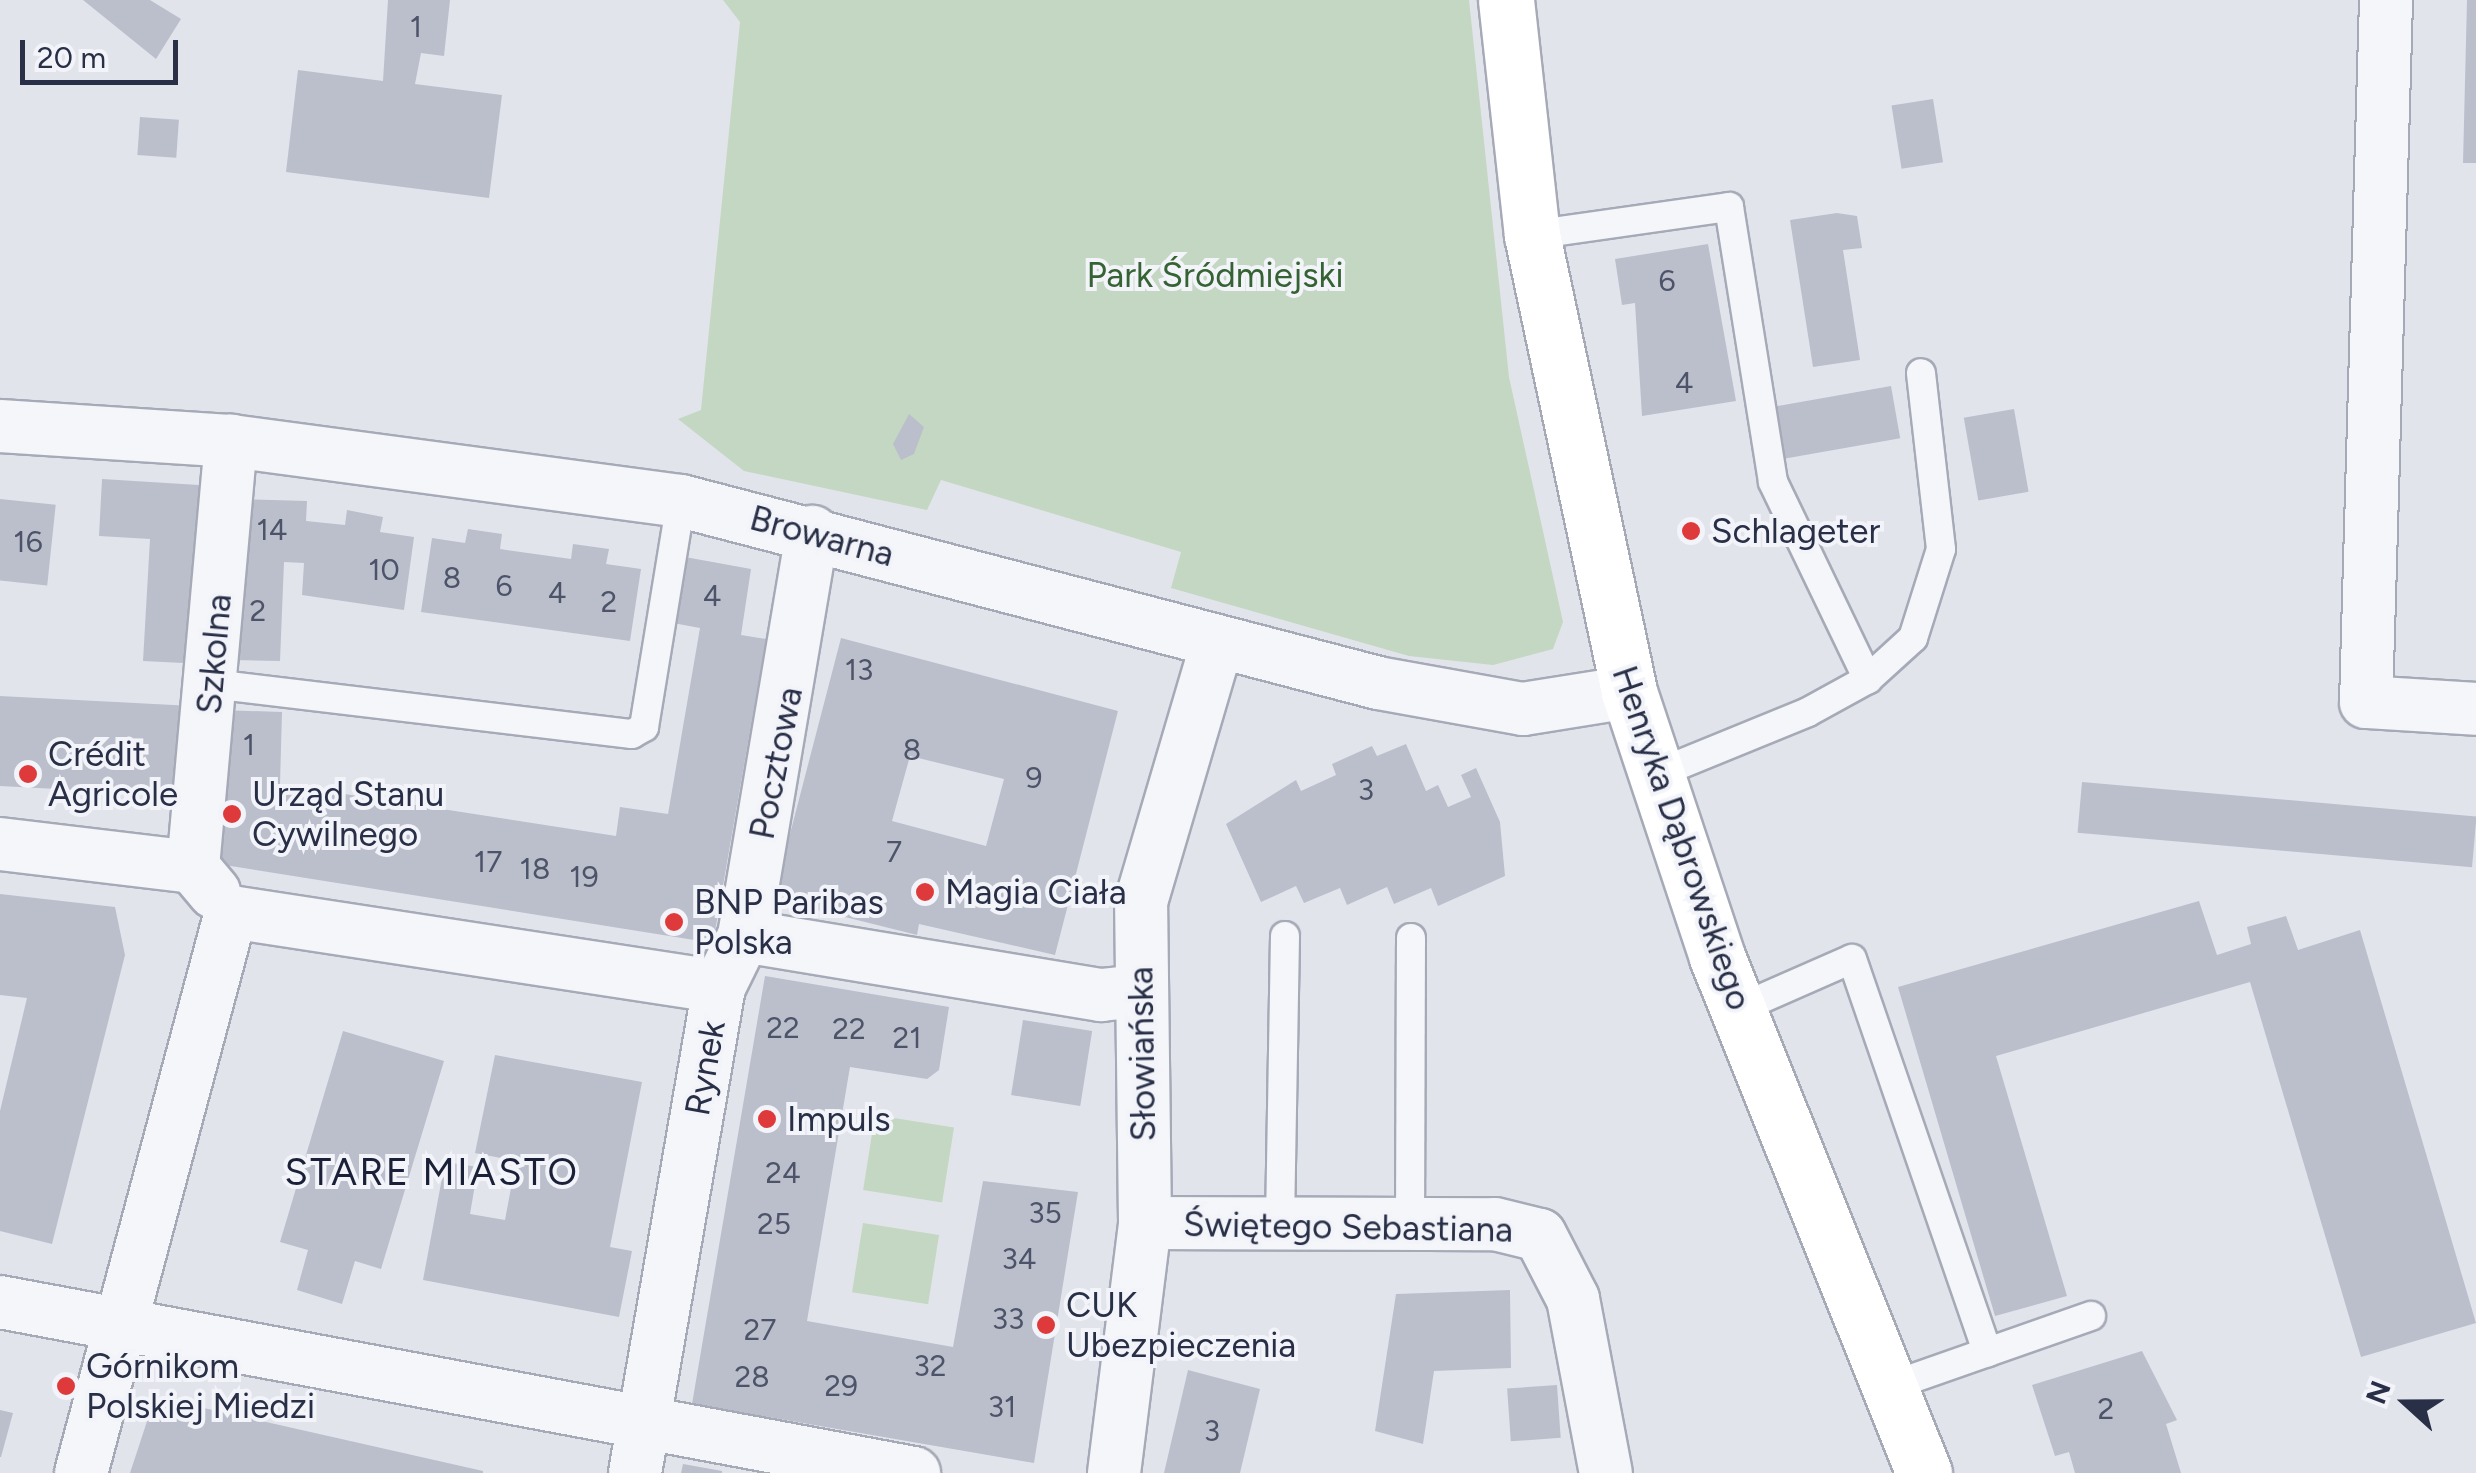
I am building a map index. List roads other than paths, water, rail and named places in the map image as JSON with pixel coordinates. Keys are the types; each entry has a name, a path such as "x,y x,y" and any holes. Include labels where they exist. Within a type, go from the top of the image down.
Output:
{"street":[{"name":"Henryka Dąbrowskiego","path":"1506,0 1532,234 1629,692 1654,775 1738,1009 1924,1473"},
{"path":"2386,0 2366,702 2476,709"},
{"name":"Browarna","path":"0,426 231,441 681,501 812,532 1217,643 1523,709 1629,692"},
{"name":"Szkolna","path":"193,867 231,441"},
{"name":"Pocztowa","path":"719,987 744,936 812,532"},
{"name":"Słowiańska","path":"1114,1473 1145,1223 1139,990 1141,902 1217,643"},
{"path":"0,844 193,867 231,912 126,1328 81,1473"},
{"name":"Rynek","path":"231,912 719,987 635,1473"},
{"path":"744,936 1102,996 1139,990"},
{"name":"Świętego Sebastiana","path":"1145,1223 1518,1226 1558,1256 1606,1473"},
{"path":"0,1302 914,1473"}],"lane":[{"path":"1532,234 1729,207 1774,482 1868,680"},
{"path":"1654,775 1868,680 1913,638 1941,550 1921,374"},
{"path":"212,684 632,734 644,727 681,501"},
{"path":"1280,1224 1284,936"},
{"path":"1410,1223 1411,938"},
{"path":"1738,1009 1852,959 1987,1352"},
{"path":"1891,1386 2091,1316"}],"place":[{"name":"Schlageter","path":"1691,531"},
{"name":"Crédit Agricole","path":"28,774"},
{"name":"Urząd Stanu Cywilnego","path":"232,814"},
{"name":"Magia Ciała","path":"925,892"},
{"name":"BNP Paribas Polska","path":"674,922"},
{"name":"Impuls","path":"767,1119"},
{"name":"CUK Ubezpieczenia","path":"1046,1325"},
{"name":"Górnikom Polskiej Miedzi","path":"66,1386"}],"district":[{"name":"STARE MIASTO","path":"432,1173"}],"park label":[{"name":"Park Śródmiejski","path":"1215,275"}]}
